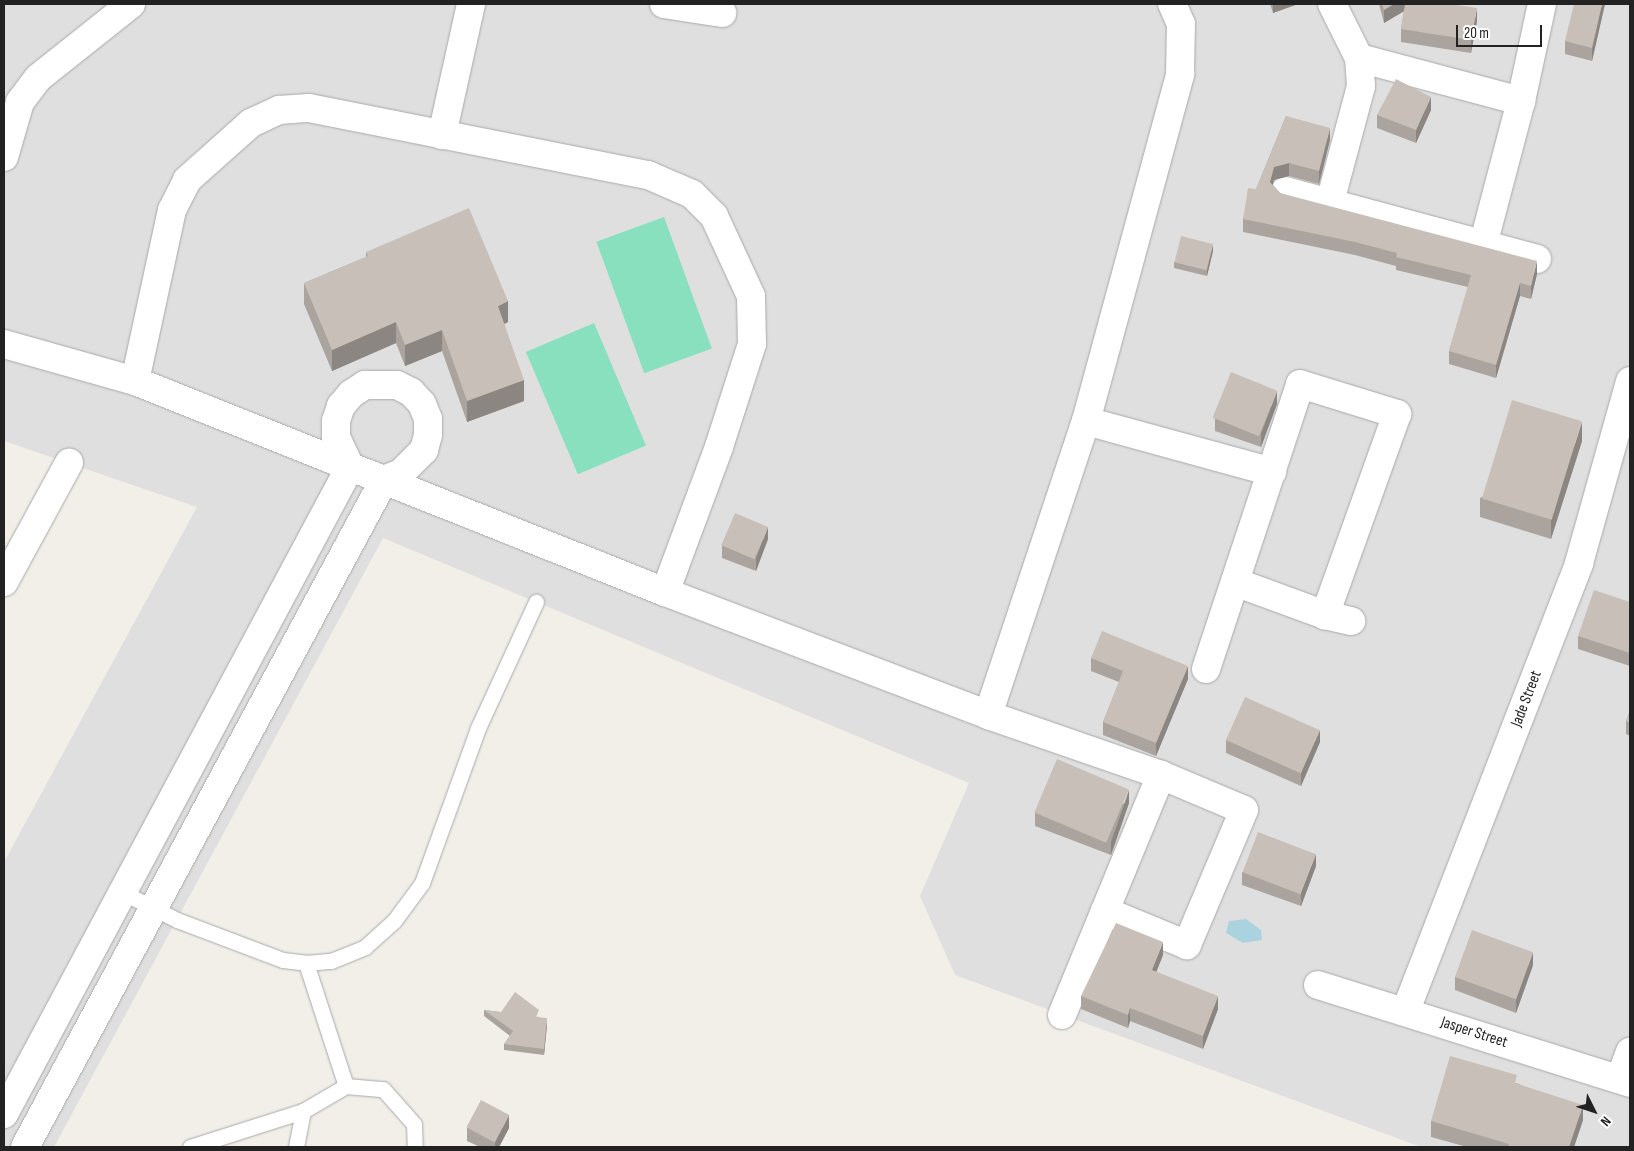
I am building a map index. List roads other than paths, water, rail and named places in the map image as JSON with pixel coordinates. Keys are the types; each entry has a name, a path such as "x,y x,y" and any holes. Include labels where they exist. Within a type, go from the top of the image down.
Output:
{"street":[{"path":"4,157 20,102 38,78 131,4"},
{"path":"442,135 471,4"},
{"path":"664,4 722,13"},
{"path":"988,714 1086,421 1180,74 1181,24 1172,4"},
{"path":"1330,202 1360,86 1359,58 1332,4"},
{"path":"1483,245 1522,101 1542,4"},
{"path":"1359,58 1522,101"},
{"path":"134,381 172,210 187,180 251,123 279,110 309,108 648,175 692,194 714,216 751,296 752,344 719,447 665,592"},
{"path":"1285,190 1537,259"},
{"path":"4,344 134,381 665,592 988,714 1161,775 1244,810 1187,945 1105,911"},
{"name":"Jade Street","path":"1406,1010 1579,563 1630,381"},
{"path":"25,1147 384,480 414,463 424,450 428,435 428,419 422,404 411,392 397,385 381,382 366,385 352,394 341,406 336,421 336,437 350,467"},
{"path":"1206,669 1300,384 1397,414 1325,615"},
{"path":"1086,421 1272,472"},
{"path":"4,582 69,463"},
{"path":"4,1114 350,467"},
{"path":"1235,582 1325,615 1351,621"},
{"path":"1062,1015 1161,775"},
{"name":"Jasper Street","path":"1318,985 1406,1010 1625,1081"},
{"path":"1625,1081 1630,1052"}],"lane":[{"path":"122,892 154,908 239,944 283,960 306,963 331,961 365,947 394,921 422,883 478,728 536,602"},
{"path":"306,963 346,1086"},
{"path":"190,1147 303,1111 346,1086 382,1089 414,1124 416,1147"},
{"path":"296,1147 303,1111"}],"water":[{"path":"1246,919 1261,930 1262,940 1243,943 1226,933 1229,921"}]}
